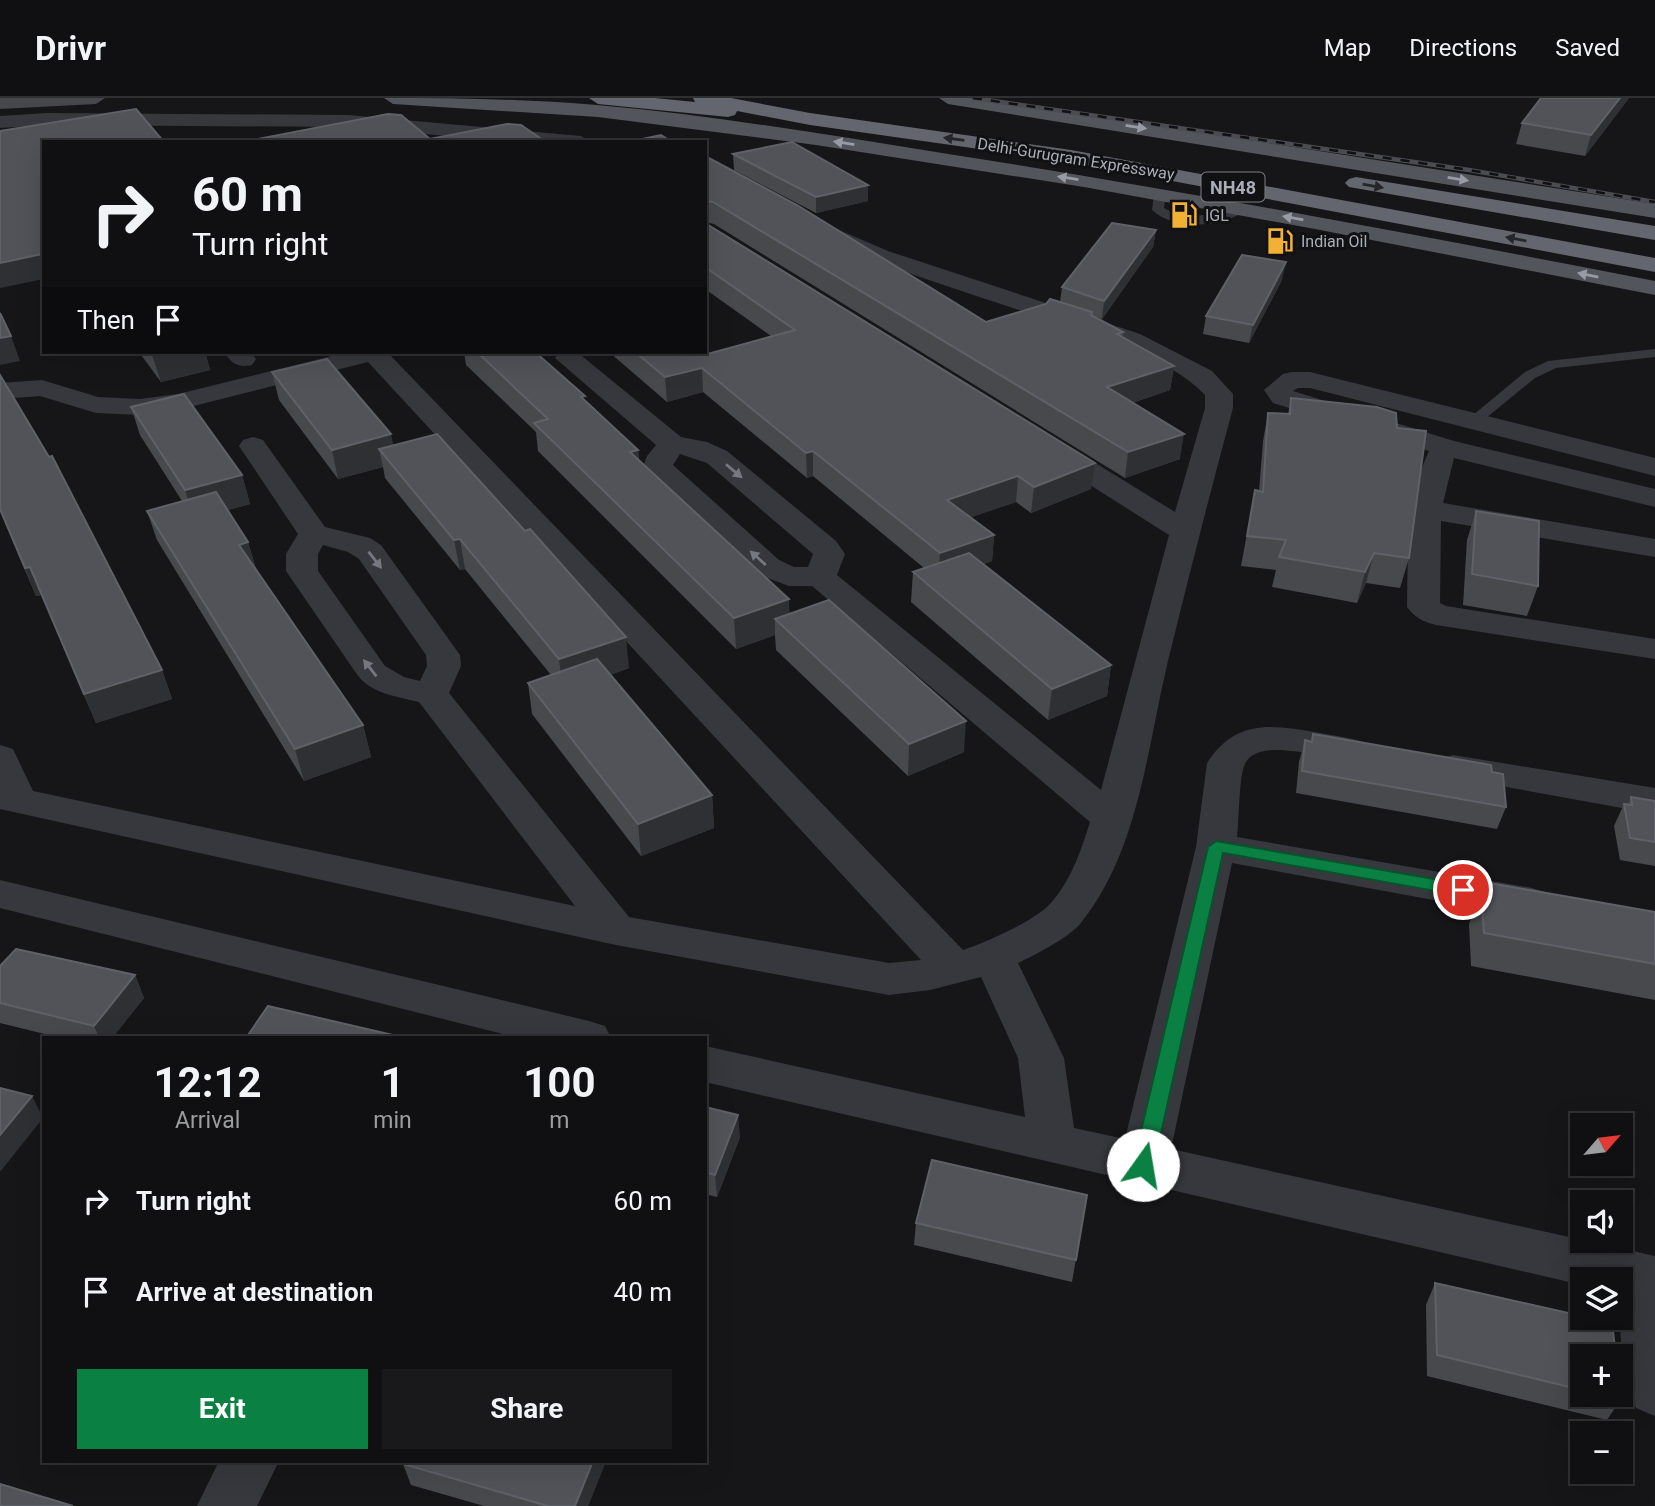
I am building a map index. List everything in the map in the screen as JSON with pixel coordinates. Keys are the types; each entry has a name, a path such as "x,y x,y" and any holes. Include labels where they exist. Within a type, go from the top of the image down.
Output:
{"highway":[{"path":"598,98 810,118"},
{"name":"Delhi-Gurugram Expressway","path":"702,98 810,118 1071,156 1655,265"},
{"name":"Delhi-Gurugram Expressway","path":"931,114 1655,233"}],"main road":[{"path":"0,103 96,98"},
{"path":"393,98 598,111 816,139 1160,194 1655,288"},
{"path":"679,98 679,108 684,114 708,125"},
{"path":"948,98 1655,211"}],"street":[{"path":"47,119 63,140"},
{"path":"0,122 47,119 349,121 559,140"},
{"path":"298,121 321,140"},
{"path":"414,126 433,140"},
{"path":"811,222 880,256 1131,339 1203,377 1249,391 1278,394 1445,447 1655,498"},
{"path":"0,391 42,388 96,405 141,407 178,402 369,354"},
{"path":"379,354 974,962 1041,1058 1052,1142"},
{"path":"568,358 673,445 697,448 718,457 825,548 829,554 820,577"},
{"path":"0,757 9,798 616,930 889,979 924,977 974,962 1029,939 1065,915 1087,882 1111,819 1184,531 1219,408 1249,391 1292,380 1310,380 1655,467"},
{"path":"1023,430 1184,531"},
{"path":"673,445 661,456 658,467 758,558 780,574 820,577 1111,819"},
{"path":"253,446 314,534 359,545 370,552 443,655 444,666 430,694"},
{"path":"1445,447 1435,465 1428,510 1424,556 1424,607 1431,612 1655,649"},
{"path":"1615,542 1625,491"},
{"path":"1428,510 1655,548"},
{"path":"314,534 302,554 302,571 373,673 392,685 430,694 616,930"},
{"path":"1143,1165 1216,847 1226,763 1232,753 1251,741 1277,737 1655,801"},
{"path":"1216,847 1573,910"},
{"path":"0,894 499,1028 571,1036"},
{"path":"707,1064 1648,1278 1655,1390"},
{"path":"226,1506 250,1463"}],"lane":[{"path":"1475,421 1530,375 1553,363 1652,355"}],"building":[{"path":"1541,98 1620,98 1591,135 1522,123"},
{"path":"136,109 162,140 42,140 42,254 0,263 0,131"},
{"path":"388,114 401,115 430,139 507,124 521,125 543,140 252,140"},
{"path":"661,135 669,140 637,140"},
{"path":"792,142 868,185 816,197 733,154"},
{"path":"707,157 797,205 986,322 1046,304 1050,299 1092,312 1091,315 1123,332 1117,334 1174,366 1107,387 1184,434 1128,452 713,202 707,201"},
{"path":"1112,223 1156,230 1104,301 1062,287"},
{"path":"707,224 1095,463 1034,487 1018,476 947,500 994,535 940,553 813,451 806,453 702,368 665,377 637,354 704,355 795,330 707,268"},
{"path":"1242,255 1286,262 1253,325 1206,316"},
{"path":"0,313 11,336 0,338"},
{"path":"479,354 537,354 585,396 581,397 638,450 630,452 789,599 734,618 534,423 548,419"},
{"path":"327,359 391,434 332,450 272,372"},
{"path":"0,375 49,457 52,456 162,670 84,694 30,567 25,568 0,509"},
{"path":"184,394 242,475 185,490 131,407"},
{"path":"1291,398 1377,407 1396,413 1397,428 1426,431 1409,558 1374,553 1365,572 1279,557 1286,540 1247,536 1255,490 1263,492 1268,413 1290,414"},
{"path":"437,434 525,531 530,529 626,637 559,659 460,539 454,540 379,449"},
{"path":"216,492 248,542 239,545 363,725 295,749 147,511"},
{"path":"1476,511 1539,521 1538,586 1472,574"},
{"path":"969,553 1111,665 1052,689 913,572"},
{"path":"829,600 966,721 909,744 775,619"},
{"path":"597,659 712,795 638,824 528,683"},
{"path":"1313,734 1491,765 1492,772 1503,774 1506,807 1302,771 1305,740 1312,742"},
{"path":"1631,797 1655,801 1655,842 1630,838 1624,804 1632,805"},
{"path":"1489,883 1655,912 1655,964 1484,933 1481,891 1490,893"},
{"path":"16,949 135,975 94,1026 0,1003 0,966"},
{"path":"268,1006 397,1036 247,1036"},
{"path":"0,1088 32,1096 0,1135"},
{"path":"707,1107 738,1115 715,1175 707,1173"},
{"path":"932,1160 1087,1195 1076,1260 916,1223"},
{"path":"1435,1283 1570,1313 1570,1330 1613,1330 1615,1344 1570,1344 1570,1387 1437,1355"},
{"path":"592,1463 575,1506 548,1506 403,1464"},
{"path":"0,1484 73,1506 0,1506"}],"railway":[{"path":"973,98 1469,170 1655,202"}],"place":[{"name":"IGL","path":"1184,215"},
{"name":"Indian Oil","path":"1280,241"}],"route":[{"path":"1143,1165 1216,847 1463,890"}]}
